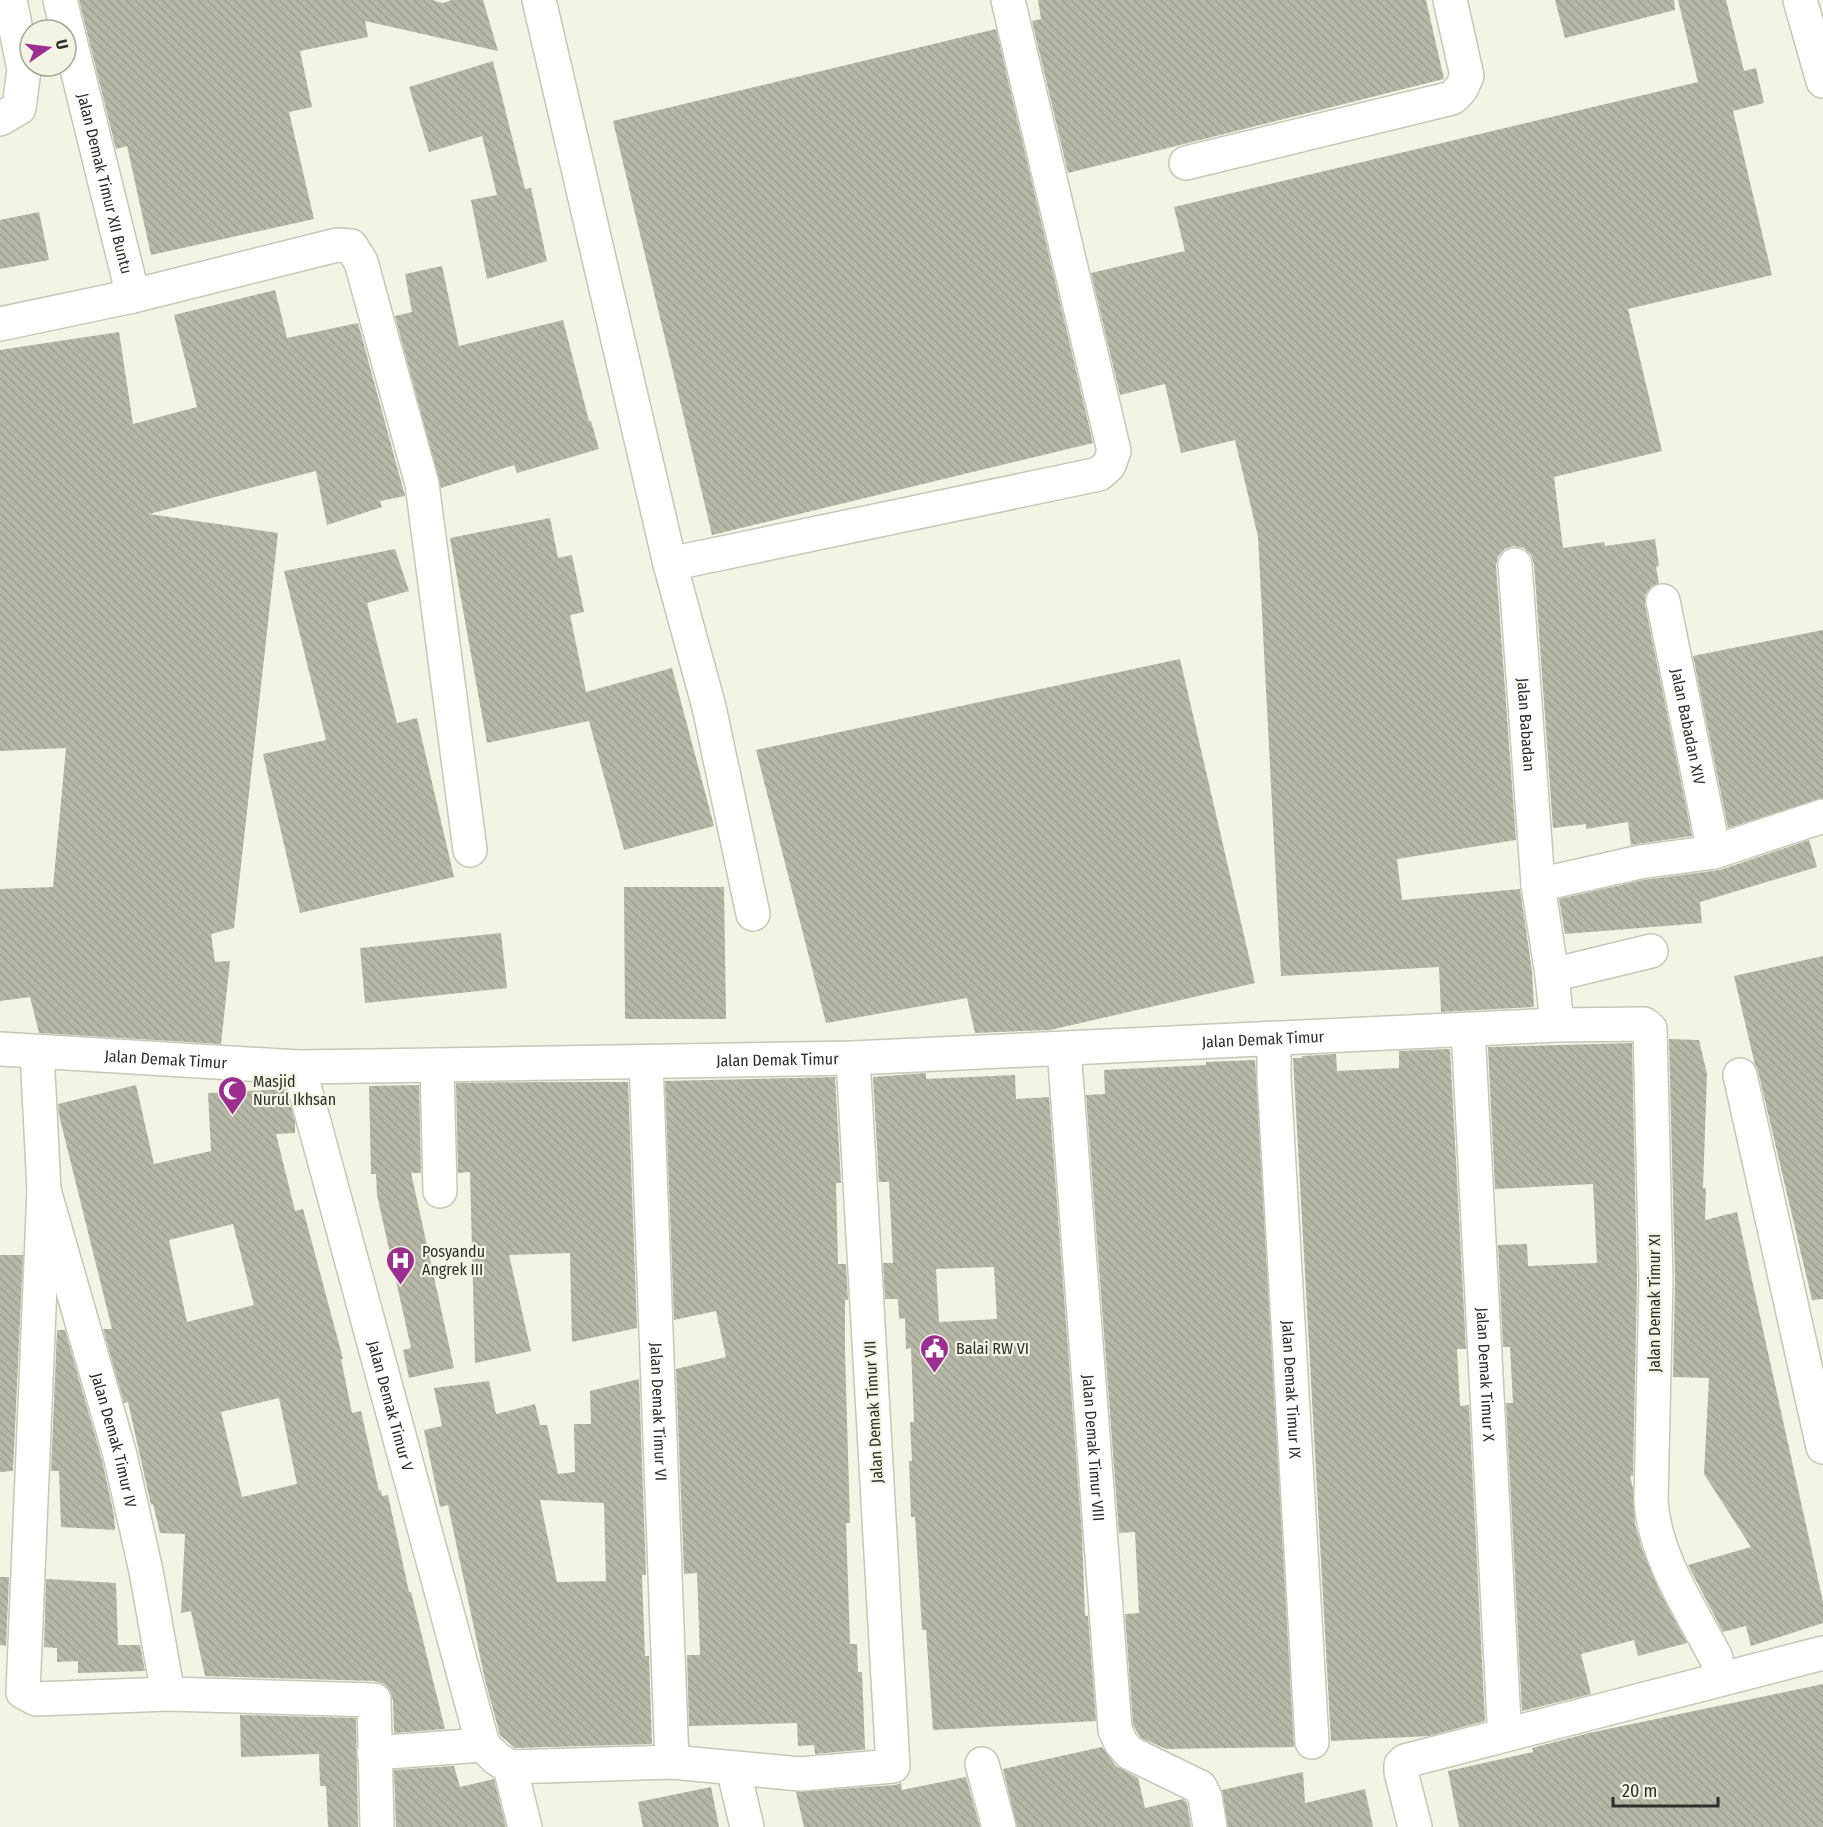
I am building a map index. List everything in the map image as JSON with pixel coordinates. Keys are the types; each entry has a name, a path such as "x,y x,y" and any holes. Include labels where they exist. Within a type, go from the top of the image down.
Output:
{"street":[{"name":"Jalan Demak Timur XII Buntu","path":"60,0 134,296"},
{"path":"539,0 670,564 709,706 753,914"},
{"path":"670,564 1099,474 1109,465 1114,451 1008,0"},
{"path":"1186,163 1452,98 1461,89 1467,76 1450,0"},
{"path":"1800,0 1823,81"},
{"path":"0,119 19,108 24,70 8,9"},
{"path":"0,324 134,296 337,245 351,246 362,262 422,484 470,850"},
{"name":"Jalan Babadan","path":"1515,565 1538,885 1557,1025"},
{"name":"Jalan Babadan XIV","path":"1663,601 1714,852"},
{"path":"1538,885 1640,862 1714,852 1823,816"},
{"path":"1552,975 1651,951"},
{"name":"Jalan Demak Timur XI","path":"1557,1025 1644,1024 1650,1029 1656,1280 1652,1518 1661,1551 1716,1658"},
{"name":"Jalan Demak Timur","path":"0,1049 299,1067 645,1062 854,1058 1557,1025"},
{"name":"Jalan Demak Timur X","path":"1468,1029 1504,1722"},
{"name":"Jalan Demak Timur IX","path":"1274,1038 1274,1078 1312,1742"},
{"name":"Jalan Demak Timur VIII","path":"1064,1049 1115,1730 1121,1743 1130,1753 1200,1787 1208,1812"},
{"name":"Jalan Demak Timur IV","path":"37,1052 44,1190 24,1694 36,1699 168,1694 146,1571 120,1455 44,1190"},
{"name":"Jalan Demak Timur VII","path":"733,1768 800,1774 893,1766 854,1058"},
{"name":"Jalan Demak Timur VI","path":"645,1062 672,1762"},
{"path":"437,1065 440,1191"},
{"name":"Jalan Demak Timur V","path":"299,1067 483,1745"},
{"path":"1740,1075 1823,1447"},
{"path":"1415,1827 1401,1772 1401,1765 1405,1761 1823,1653"},
{"path":"168,1694 374,1700 377,1827"},
{"path":"374,1753 483,1745 496,1758 510,1767 672,1762 733,1768 747,1827"},
{"path":"982,1764 999,1827"},
{"path":"510,1767 525,1827"}],"building":[{"path":"79,0 432,0 443,3 452,0 483,0 498,51 365,21 368,37 300,51 312,107 289,112 314,219 151,255 127,146 116,149"},
{"path":"1038,0 1426,0 1444,79 1068,173 1032,21 1041,19"},
{"path":"1555,0 1674,0 1675,10 1565,38"},
{"path":"1678,0 1726,0 1744,71 1756,68 1764,103 1733,111 1772,275 1628,309 1662,451 1554,477 1563,548 1604,542 1605,546 1655,539 1659,583 1651,587 1645,595 1645,605 1692,836 1631,845 1628,822 1586,829 1586,824 1553,828 1534,564 1531,555 1524,548 1513,546 1505,549 1498,556 1496,566 1516,840 1397,859 1402,900 1520,889 1532,971 1534,1007 1441,1012 1439,967 1281,976 1258,537 1235,440 1181,453 1165,384 1120,395 1091,273 1185,251 1174,207 1698,82"},
{"path":"996,29 1093,443 712,535 613,121"},
{"path":"493,61 525,189 531,188 547,261 487,279 471,200 497,195 482,136 429,152 409,87"},
{"path":"39,212 49,260 0,269 0,220"},
{"path":"442,266 459,346 563,320 589,421 591,421 599,449 517,473 514,465 441,488 395,316 412,312 405,274"},
{"path":"275,290 287,338 358,323 405,496 380,501 382,507 327,525 316,471 149,514 278,533 234,928 211,934 215,962 230,961 221,1044 39,1033 30,997 0,1001 0,889 53,887 66,748 0,751 0,350 119,332 133,424 197,407 174,315"},
{"path":"550,518 558,558 572,555 584,612 570,615 586,692 672,668 714,826 624,850 589,721 487,743 450,538"},
{"path":"395,549 409,591 367,603 397,723 417,718 454,877 300,913 263,754 326,740 284,571"},
{"path":"1823,630 1823,798 1728,828 1693,656"},
{"path":"1180,659 1255,983 1050,1030 975,1033 967,998 826,1023 756,750"},
{"path":"1809,840 1817,867 1700,902 1702,923 1565,934 1559,899 1643,880 1720,870"},
{"path":"624,887 724,887 726,1019 625,1019"},
{"path":"501,933 507,988 365,1003 360,948"},
{"path":"1823,956 1823,1299 1812,1300 1734,976"},
{"path":"1669,1039 1699,1040 1707,1074 1703,1188 1706,1188 1705,1220 1737,1212 1823,1602 1823,1623 1751,1646 1746,1626 1723,1632 1688,1565 1751,1547 1704,1474 1709,1378 1673,1377 1675,1280"},
{"path":"1632,1043 1637,1280 1633,1476 1630,1476 1635,1524 1642,1549 1659,1590 1687,1643 1638,1656 1634,1640 1581,1654 1591,1694 1522,1711 1506,1403 1513,1403 1510,1347 1503,1347 1498,1245 1527,1244 1528,1266 1597,1263 1593,1184 1495,1189 1488,1047"},
{"path":"1450,1049 1466,1349 1457,1349 1460,1406 1469,1405 1485,1721 1429,1736 1331,1741 1293,1058 1336,1054 1337,1071 1399,1068 1399,1051"},
{"path":"1255,1060 1294,1747 1166,1749 1141,1738 1133,1725 1125,1614 1139,1613 1135,1532 1119,1533 1086,1095 1105,1094 1104,1070"},
{"path":"926,1073 926,1079 1015,1075 1016,1099 1049,1097 1082,1535 1085,1616 1088,1616 1096,1721 933,1730 926,1630 922,1630 915,1517 911,1517 910,1422 914,1422 911,1348 906,1349 905,1318 899,1319 898,1299 885,1299 883,1263 893,1263 889,1182 879,1182 873,1077","holes":["994,1267 997,1319 939,1322 936,1269"]},
{"path":"835,1077 841,1183 836,1183 838,1264 846,1264 848,1300 845,1300 845,1353 850,1523 846,1523 850,1644 857,1644 858,1672 862,1672 865,1749 870,1749 815,1754 814,1745 798,1746 797,1723 689,1726 687,1655 700,1655 697,1573 684,1574 676,1369 726,1357 716,1311 674,1320 665,1081"},
{"path":"628,1082 637,1328 572,1342 570,1253 509,1255 531,1351 475,1363 470,1172 458,1173 456,1083"},
{"path":"136,1085 154,1164 211,1151 208,1093 286,1089 295,1122 295,1133 276,1134 295,1211 303,1209 343,1359 341,1359 352,1413 361,1411 379,1491 381,1490 382,1496 388,1495 409,1592 411,1592 445,1729 394,1733 393,1700 390,1691 384,1684 375,1681 205,1676 191,1611 181,1613 185,1534 160,1533 153,1504 151,1505 128,1402 124,1403 103,1329 112,1329 58,1104","holes":["233,1224 254,1305 187,1322 169,1240","279,1398 297,1484 242,1497 221,1412"]},
{"path":"419,1085 421,1173 411,1173 454,1368 409,1378 403,1350 411,1348 377,1195 376,1174 371,1174 369,1086"},
{"path":"0,1255 23,1255 13,1471 0,1472"},
{"path":"57,1330 65,1330 102,1460 115,1530 61,1527 59,1471 51,1471"},
{"path":"639,1379 646,1575 642,1575 645,1656 649,1656 652,1744 515,1748 500,1735 485,1680 448,1505 440,1507 424,1430 442,1426 434,1388 489,1381 496,1414 535,1404 540,1425 547,1425 558,1474 575,1472 574,1424 591,1424 590,1391","holes":["540,1500 604,1503 606,1581 557,1582"]},
{"path":"0,1577 9,1577 6,1646 0,1645"},
{"path":"46,1579 116,1583 118,1645 140,1645 145,1671 78,1673 78,1661 57,1662 57,1648 44,1647"},
{"path":"1823,1684 1823,1827 1459,1827 1448,1771 1533,1752 1532,1748 1589,1733"},
{"path":"240,1715 356,1718 358,1827 328,1827 326,1786 320,1786 319,1754 241,1757"},
{"path":"1102,1747 1116,1766 1138,1778 1145,1808 1183,1799 1187,1803 1191,1827 1017,1827 1003,1769"},
{"path":"454,1766 460,1787 494,1779 506,1827 396,1827 394,1770"},
{"path":"1303,1772 1305,1803 1365,1789 1373,1827 1228,1827 1222,1790"},
{"path":"966,1777 980,1827 804,1827 796,1792 901,1783 902,1790"},
{"path":"711,1787 719,1827 643,1827 638,1802"}],"place":[{"name":"Masjid Nurul Ikhsan","path":"232,1116"},
{"name":"Posyandu Angrek III","path":"401,1286"},
{"name":"Balai RW VI","path":"935,1374"}]}
